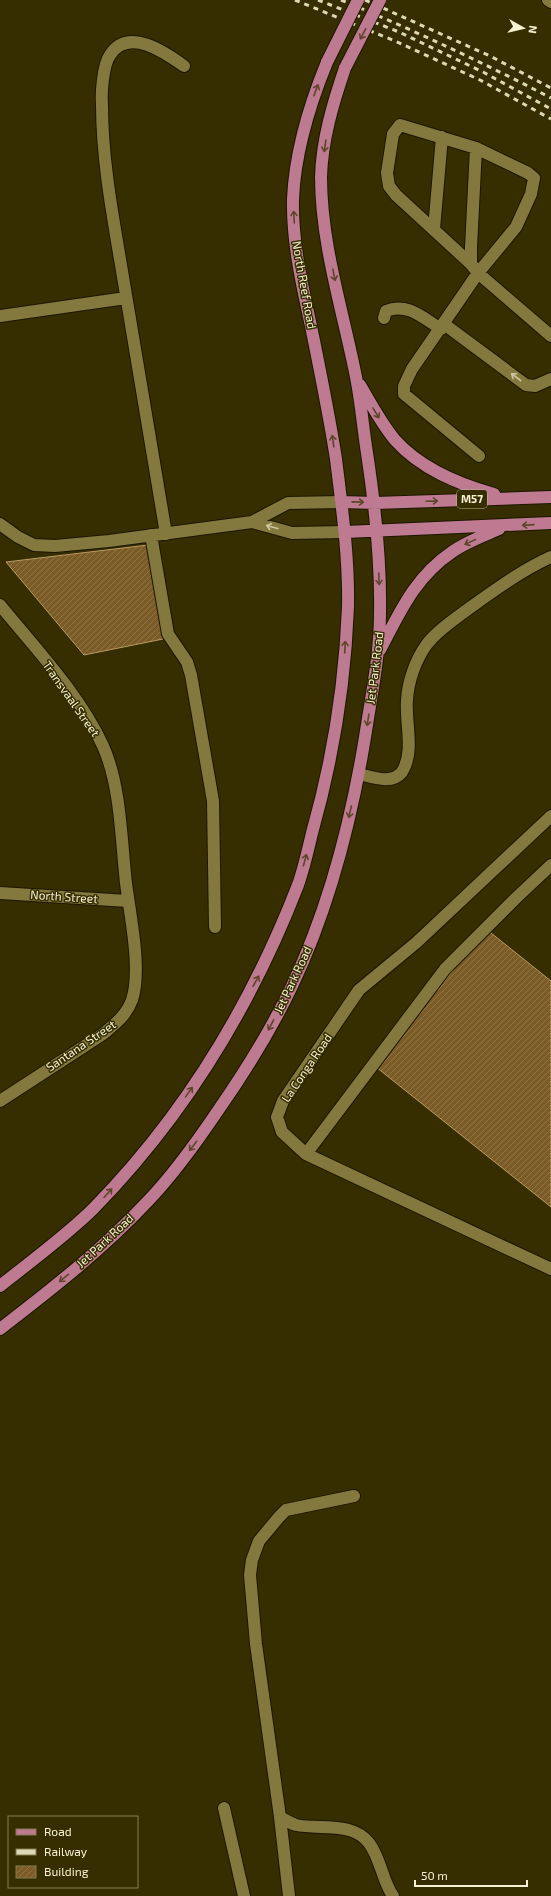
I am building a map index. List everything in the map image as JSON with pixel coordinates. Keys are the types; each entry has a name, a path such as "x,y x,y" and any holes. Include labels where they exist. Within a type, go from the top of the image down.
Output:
{"main road":[{"name":"North Reef Road","path":"344,532 342,502 329,412 296,252 293,201 297,164 314,93 327,62 358,0"},
{"path":"377,531 375,503 356,379 340,308 324,223 321,176 332,105 345,68 380,0"},
{"path":"356,379 383,424 412,456 444,476 477,490 506,498"},
{"name":"M57","path":"342,502 375,503 551,497"},
{"path":"0,1286 92,1210 154,1142 207,1066 259,976 299,882 326,785 343,686 348,604 344,532 551,523"},
{"path":"378,654 407,598 424,576 453,551 506,526"},
{"name":"Jet Park Road","path":"0,1329 95,1254 150,1200 195,1144 233,1088 264,1037 292,986 320,919 340,855 359,774 378,654 380,613 377,531"}],"street":[{"path":"166,534 126,298 106,160 102,105 106,65 110,55 115,49 125,44 134,43 155,47 184,66"},
{"path":"479,456 404,394 404,386 412,369 442,327 474,268 516,227 531,194 534,178 528,172 476,148 400,125 393,134 386,172 389,186 474,268 551,336"},
{"path":"434,229 442,137"},
{"path":"474,268 476,148"},
{"path":"0,316 126,298"},
{"path":"384,318 386,311 394,307 408,308 442,327 526,385 535,386 551,379"},
{"path":"0,524 18,537 34,545 43,546 166,534 252,522 288,503 342,502"},
{"path":"252,522 292,532 344,532"},
{"path":"151,535 168,634 187,662 191,675 211,793 214,848 215,927"},
{"path":"359,774 386,779 396,777 401,772 408,755 407,700 409,687 419,659 428,642 442,628 489,595 535,564 551,557"},
{"name":"Transvaal Street","path":"0,605 76,702 93,726 104,748 112,774 128,901"},
{"name":"La Conga Road","path":"551,816 417,942 359,990 283,1101 277,1117 282,1132 306,1154 551,1269"},
{"path":"306,1154 445,969 551,865"},
{"name":"North Street","path":"0,893 128,901"},
{"name":"Santana Street","path":"0,1101 103,1034 119,1021 128,1010 132,999 135,978 134,952 128,901"},
{"path":"289,1896 280,1816 256,1644 251,1586 252,1560 259,1541 286,1510 354,1496"},
{"path":"224,1808 244,1896"},
{"path":"280,1816 297,1825 352,1830 368,1842 374,1852 388,1888 393,1896"}],"building":[{"path":"148,545 163,639 84,655 6,562"},
{"path":"486,929 551,981 551,1207 376,1067"}],"railway":[{"path":"295,0 395,41 480,80 551,119"},
{"path":"318,0 399,32 483,72 551,109"},
{"path":"341,0 447,47 551,98"},
{"path":"365,0 490,56 551,88"}]}
